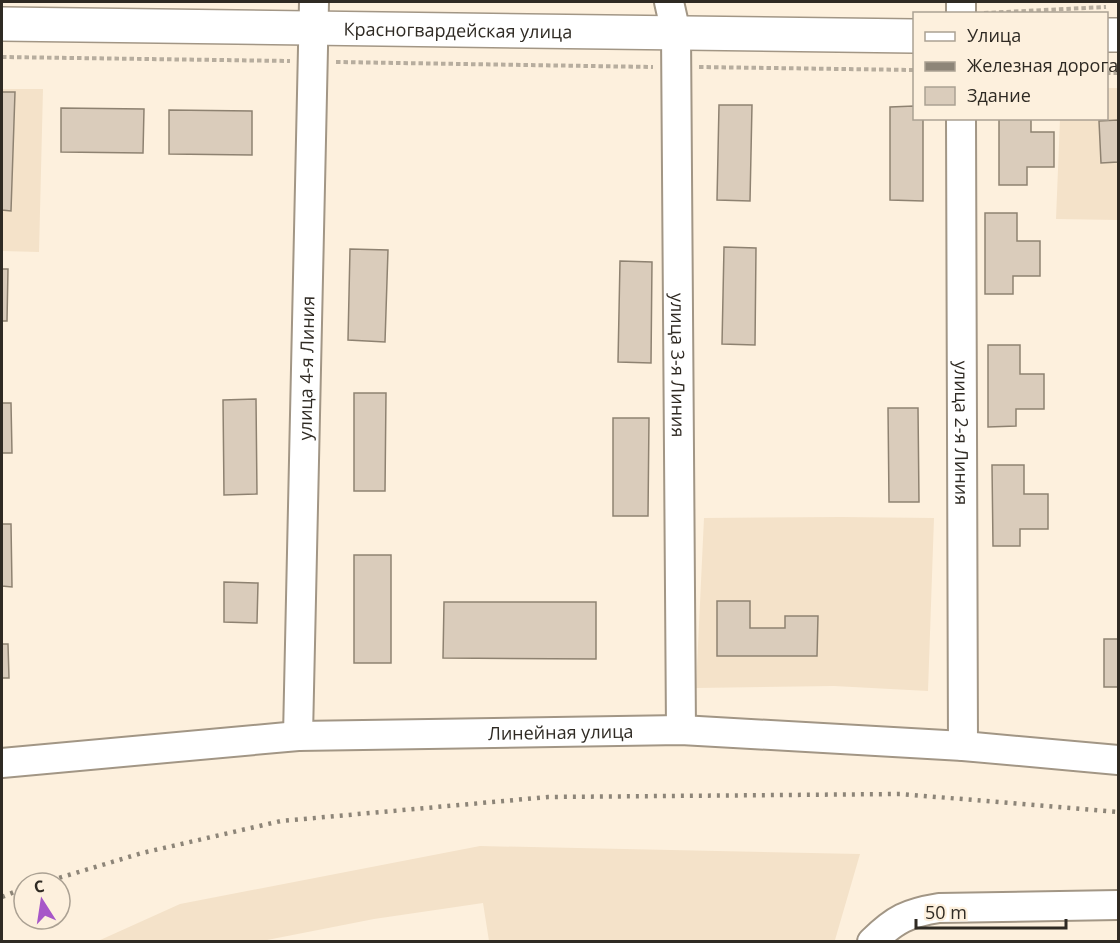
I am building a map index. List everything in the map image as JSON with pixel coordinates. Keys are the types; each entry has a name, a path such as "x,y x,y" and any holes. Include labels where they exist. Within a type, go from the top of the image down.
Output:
{"main road":[{"name":"Красногвардейская улица","path":"2,24 315,15 673,17 913,36"}],"street":[{"name":"улица 4-я Линия","path":"298,736 315,15"},
{"name":"улица 3-я Линия","path":"673,17 676,67 681,730"},
{"name":"улица 2-я Линия","path":"961,120 963,746"},
{"name":"Линейная улица","path":"2,763 298,736 681,730 963,746 1119,760"},
{"path":"872,942 888,926 913,912 939,908 1119,905"}],"path":[{"path":"2,57 913,70"}],"shaded area":[{"path":"1108,88 1118,88 1118,220 1056,219 1060,120 1108,120"},
{"path":"2,89 43,89 39,252 2,251"},
{"path":"704,518 934,518 928,691 834,686 696,688"},
{"path":"480,846 860,854 835,940 489,941 483,903 374,919 262,941 98,941 180,904"}],"building":[{"path":"2,92 15,92 11,211 2,210"},
{"path":"719,105 752,105 750,201 717,200"},
{"path":"913,106 913,120 923,120 923,201 890,200 890,107"},
{"path":"61,108 144,109 143,153 61,152"},
{"path":"169,110 252,111 252,155 169,154"},
{"path":"999,120 1031,120 1031,132 1054,132 1054,167 1027,167 1027,185 999,185"},
{"path":"1118,120 1118,162 1101,163 1099,121"},
{"path":"985,213 1017,213 1017,241 1040,241 1040,276 1013,276 1013,294 985,294"},
{"path":"724,247 756,248 755,345 722,344"},
{"path":"350,249 388,250 385,342 348,340"},
{"path":"620,261 652,262 651,363 618,362"},
{"path":"2,269 8,269 7,321 2,321"},
{"path":"988,345 1020,345 1020,374 1044,374 1044,409 1016,409 1016,426 988,427"},
{"path":"354,393 386,393 385,491 354,491"},
{"path":"256,399 257,494 224,495 223,400"},
{"path":"2,403 11,403 12,453 2,453"},
{"path":"888,408 918,408 919,502 889,502"},
{"path":"613,418 649,418 648,516 613,516"},
{"path":"992,465 1024,465 1024,494 1048,494 1048,529 1020,529 1020,546 993,546"},
{"path":"2,524 11,524 12,587 2,586"},
{"path":"354,555 391,555 391,663 354,663"},
{"path":"224,582 258,583 257,623 224,622"},
{"path":"717,601 750,601 750,628 785,628 785,616 818,616 817,656 717,656"},
{"path":"444,602 596,602 596,659 443,658"},
{"path":"1104,639 1118,639 1118,687 1104,687"},
{"path":"2,644 8,644 9,678 2,678"}],"railway":[{"path":"72,874 142,853 281,821 548,797 901,794 1118,812"},
{"path":"2,897 12,893"}]}
